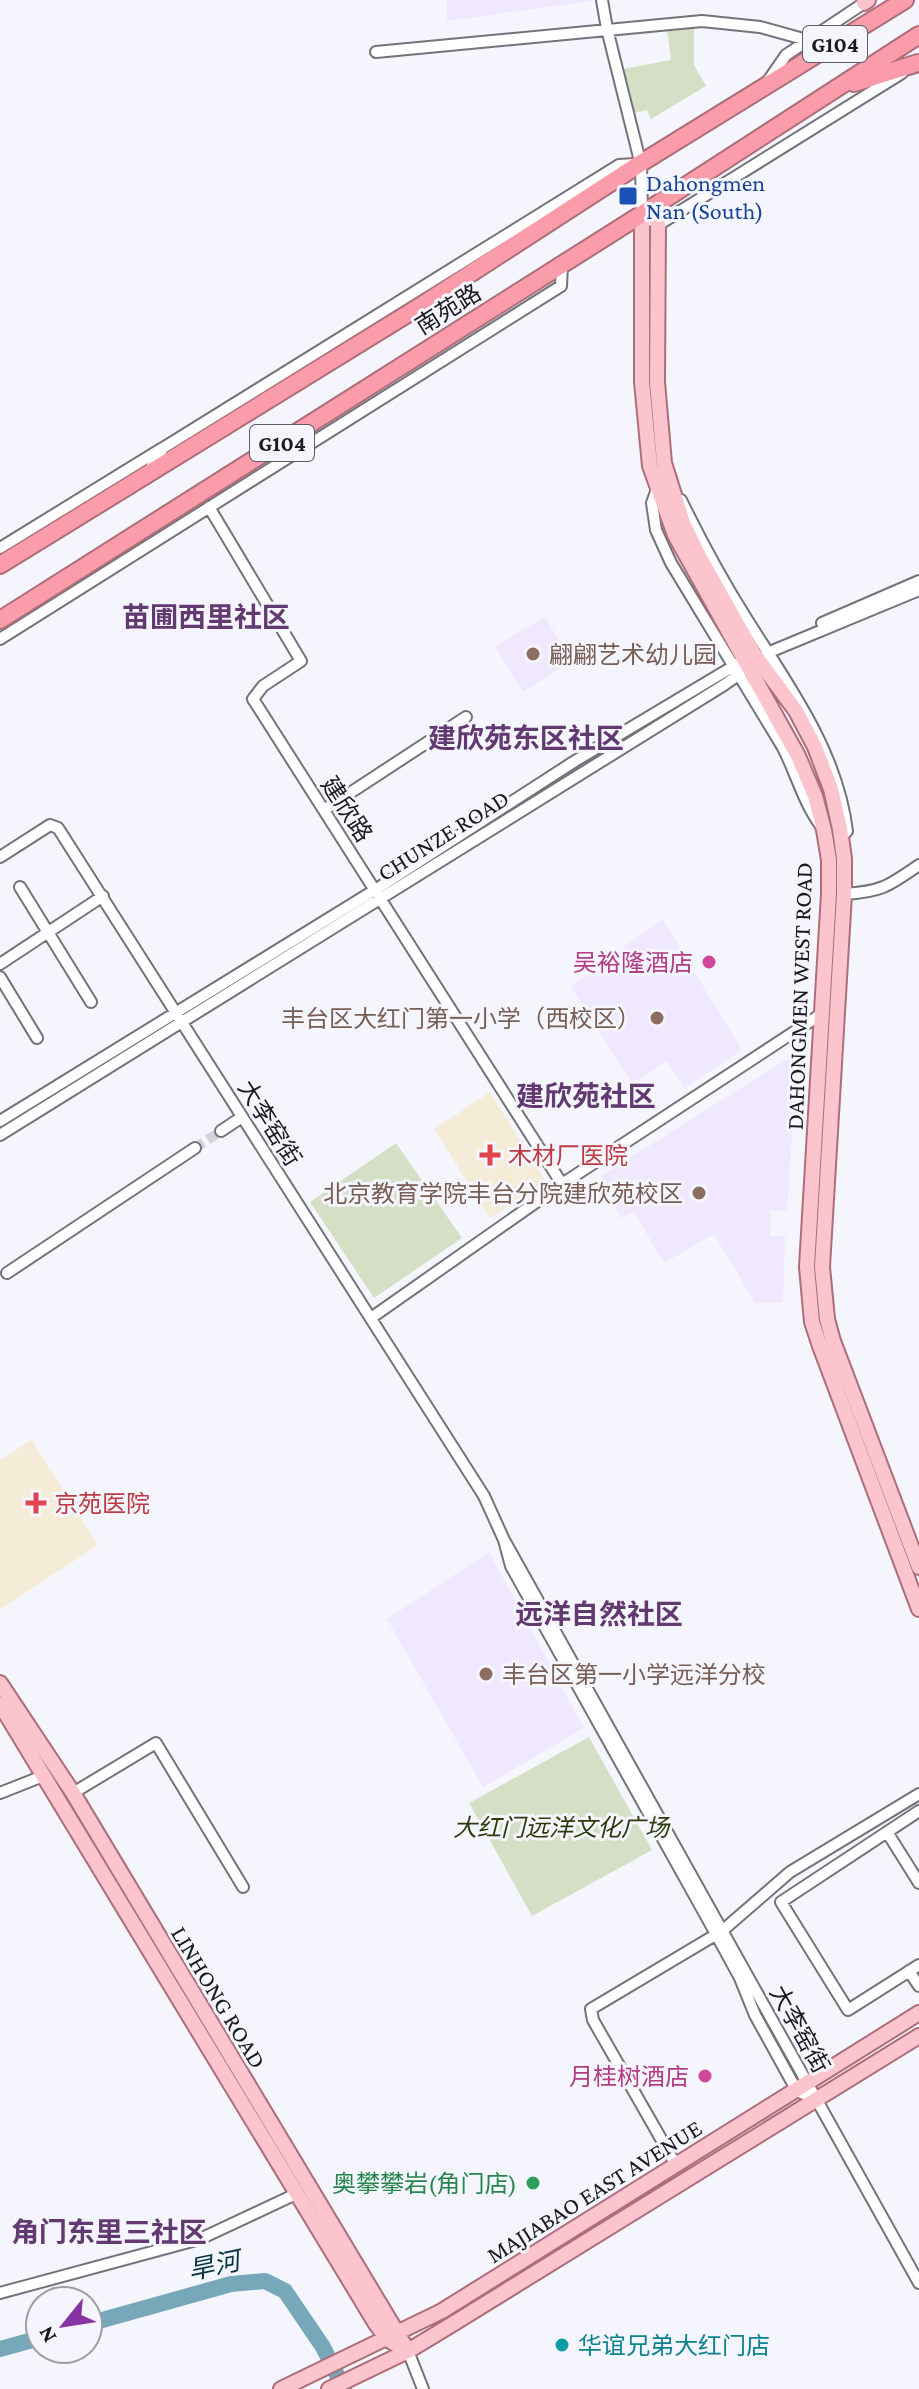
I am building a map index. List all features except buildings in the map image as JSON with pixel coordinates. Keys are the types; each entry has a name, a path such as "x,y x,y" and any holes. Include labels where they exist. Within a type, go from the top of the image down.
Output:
{"highway":[{"name":"南苑路","path":"0,565 422,305 641,163 905,0"},
{"name":"南苑路","path":"0,620 647,211 919,35"},
{"path":"834,89 918,63"}],"main road":[{"name":"DAHONGMEN WEST ROAD","path":"647,211 658,225 657,382 667,474 683,523 798,756 815,796 824,830 829,860 829,893 807,1267 812,1322 919,1609"},
{"name":"DAHONGMEN WEST ROAD","path":"647,211 644,410 650,466 657,489 675,535 751,661 796,711 816,742 831,789 841,838 844,894 822,1267 824,1300 833,1341 919,1567"},
{"name":"LINHONG ROAD","path":"0,1683 73,1793 393,2337"},
{"name":"LINHONG ROAD","path":"0,1704 298,2193 393,2337"},
{"name":"MAJIABAO EAST AVENUE","path":"281,2389 442,2311 919,2013"},
{"path":"329,2389 408,2351 919,2036"},
{"path":"393,2337 408,2351"}],"street":[{"path":"602,0 641,163 647,211"},
{"path":"763,87 786,55 866,1"},
{"path":"376,52 702,21 760,27 807,40"},
{"path":"658,225 918,63"},
{"path":"0,548 619,165 641,163"},
{"path":"0,639 561,286 562,265"},
{"path":"373,318 422,305"},
{"path":"148,473 163,448"},
{"name":"建欣路","path":"209,507 301,661 263,686 253,699 562,1184"},
{"name":"CHUNZE ROAD","path":"0,1135 181,1017 378,895 575,761 751,661 919,581"},
{"name":"CHUNZE ROAD","path":"751,661 919,590"},
{"path":"324,810 466,717"},
{"name":"大李窑街","path":"0,857 50,825 58,828 181,1017 484,1496 504,1540 802,2087 817,2100 919,2283"},
{"path":"844,894 871,893 886,888 919,865"},
{"path":"20,887 91,1002"},
{"path":"0,964 103,896"},
{"path":"0,977 37,1038"},
{"path":"371,1318 562,1184 823,1013"},
{"name":"CHUNZE ROAD","path":"0,1121 181,1017"},
{"path":"221,1131 242,1117"},
{"path":"7,1273 195,1148"},
{"path":"73,1793 156,1743 243,1887"},
{"path":"0,1793 43,1776"},
{"path":"676,2165 593,2020 591,2009 719,1932 790,1872 919,1794"},
{"path":"919,1811 781,1902 848,2010 914,1968 919,1986"},
{"path":"887,1832 919,1883"},
{"path":"790,1872 800,1888"},
{"path":"0,2293 200,2239 298,2193"},
{"path":"408,2351 423,2389"}],"shaded area":[{"path":"447,0 592,0 592,1 447,21"},
{"name":"翩翩艺术幼儿园","path":"545,617 572,661 523,692 495,646"},
{"name":"丰台区大红门第一小学（西校区）","path":"662,919 742,1050 684,1088 667,1061 632,1084 571,986"},
{"name":"北京教育学院丰台分院建欣苑校区","path":"798,1052 787,1210 770,1211 770,1236 785,1236 783,1302 755,1303 714,1234 664,1263 634,1212 621,1218 601,1176"},
{"name":"木材厂医院","path":"490,1092 546,1182 490,1218 434,1129"},
{"name":"京苑医院","path":"32,1440 98,1545 0,1610 0,1460"},
{"name":"丰台区第一小学远洋分校","path":"489,1552 584,1728 483,1787 387,1619"}],"green space":[{"path":"694,26 694,65 706,86 651,119 647,110 634,113 623,69 671,60 667,28"},
{"path":"396,1143 462,1238 374,1298 310,1202"},
{"name":"大红门远洋文化广场","path":"589,1737 652,1850 532,1916 469,1803"}],"waterway":[{"name":"旱河","path":"104,2320 231,2284 265,2281 285,2291 323,2347 344,2389"},
{"name":"旱河","path":"0,2349 24,2342"}],"tunnel":[{"path":"195,1148 221,1131"}],"place":[{"name":"Dahongmen Nan (South)","path":"628,196"},
{"name":"翩翩艺术幼儿园","path":"533,654"},
{"name":"吴裕隆酒店","path":"709,962"},
{"name":"丰台区大红门第一小学（西校区）","path":"657,1018"},
{"name":"木材厂医院","path":"490,1155"},
{"name":"北京教育学院丰台分院建欣苑校区","path":"699,1193"},
{"name":"京苑医院","path":"36,1503"},
{"name":"丰台区第一小学远洋分校","path":"486,1674"},
{"name":"月桂树酒店","path":"705,2076"},
{"name":"奥攀攀岩(角门店)","path":"533,2183"},
{"name":"华谊兄弟大红门店","path":"562,2345"}],"district":[{"name":"苗圃西里社区","path":"206,617"},
{"name":"建欣苑东区社区","path":"526,738"},
{"name":"建欣苑社区","path":"586,1096"},
{"name":"远洋自然社区","path":"599,1614"},
{"name":"角门东里三社区","path":"109,2232"}]}
